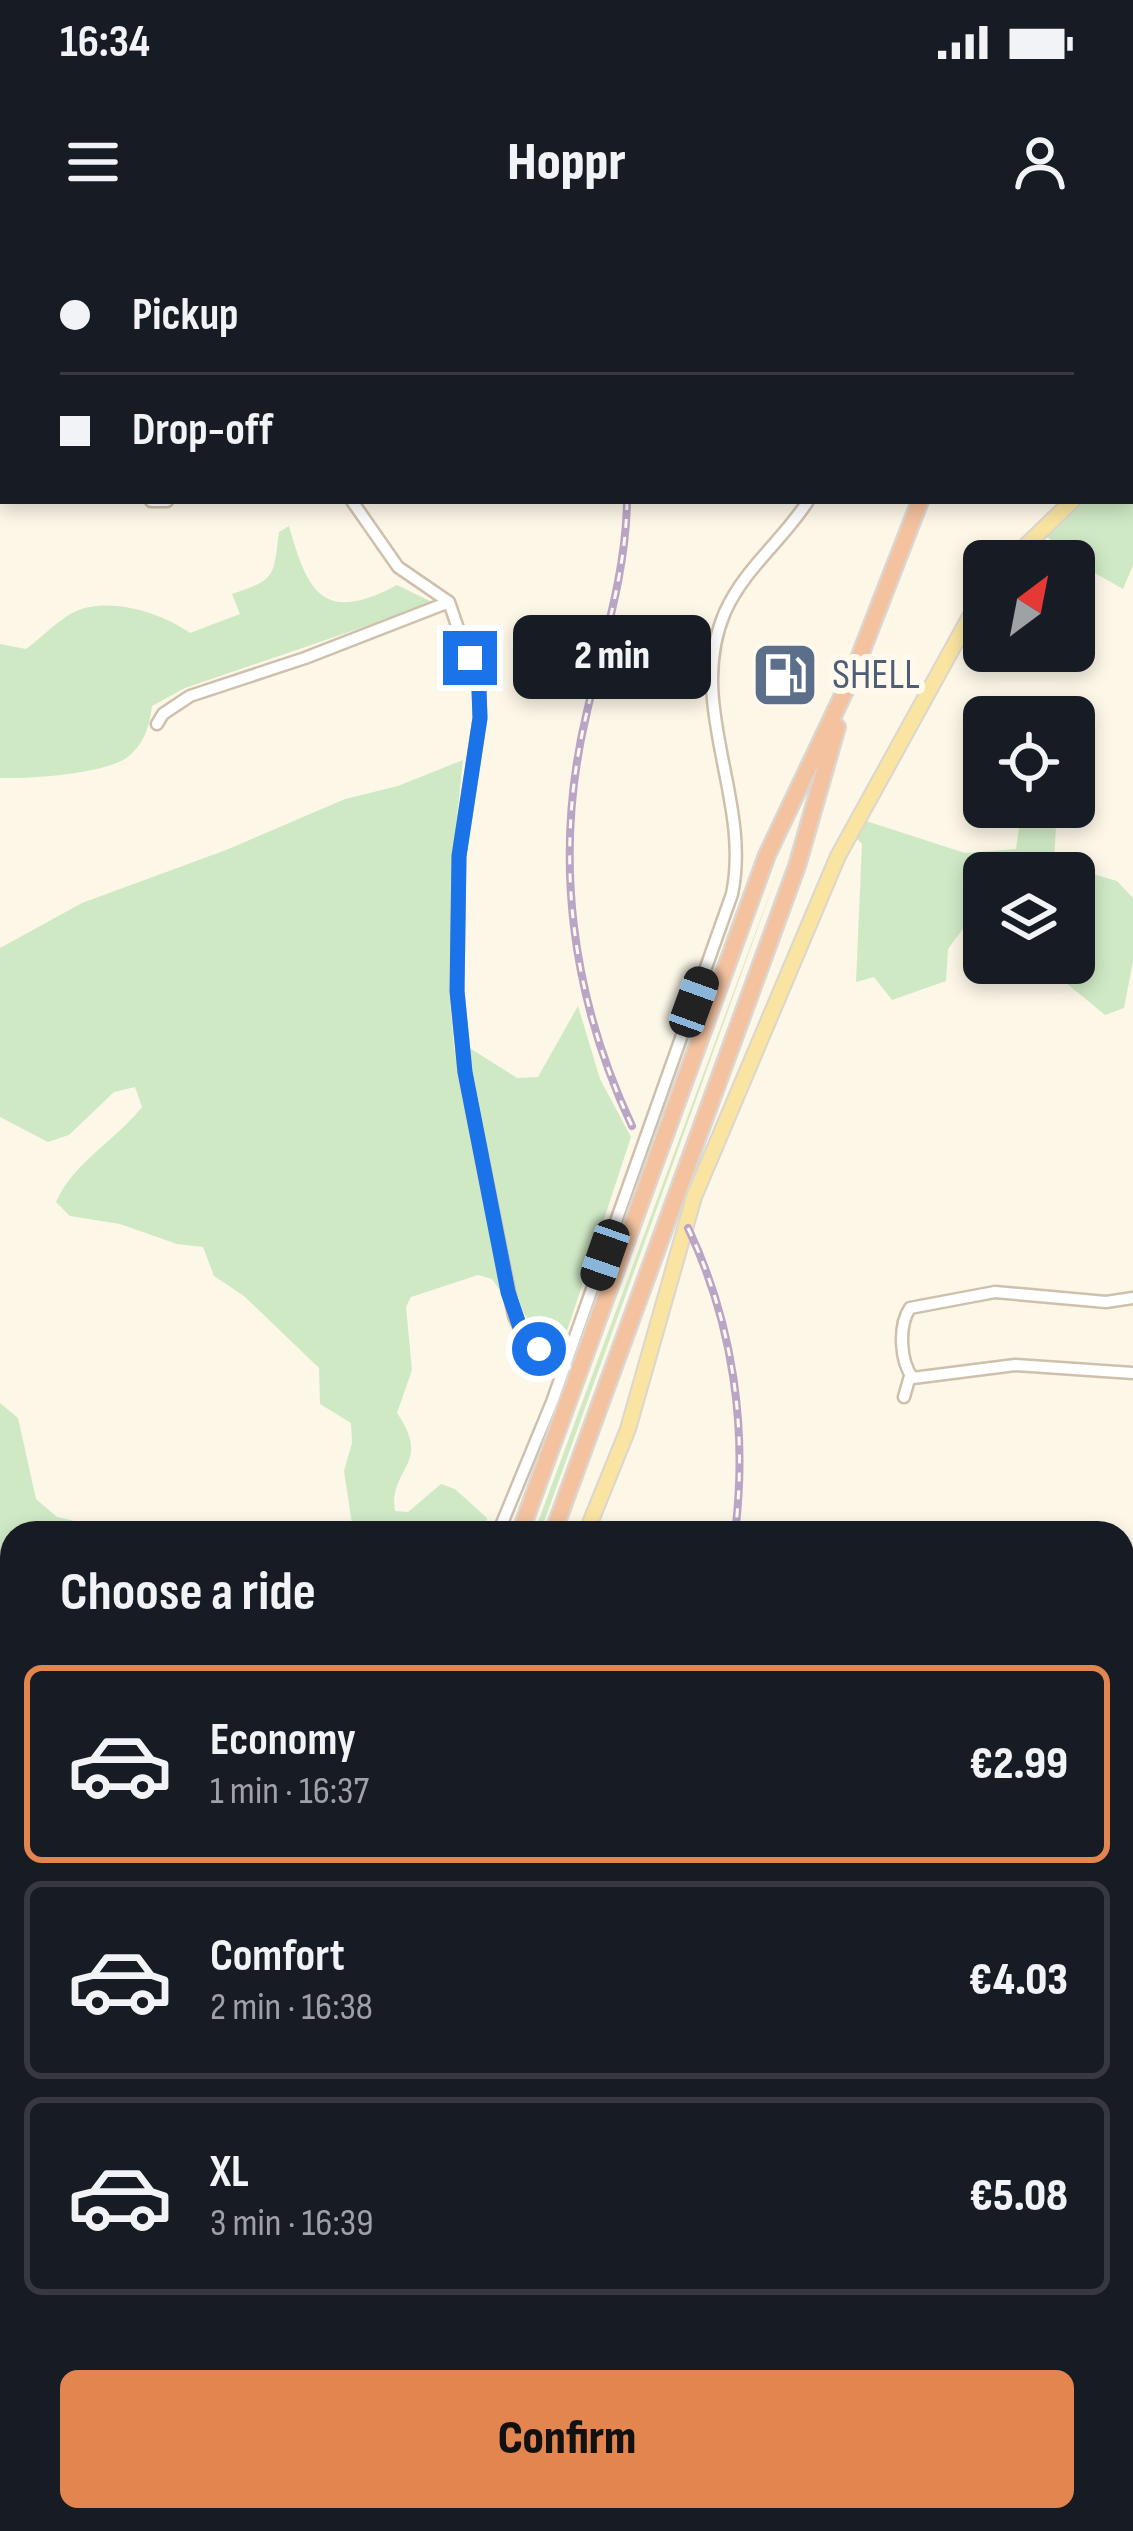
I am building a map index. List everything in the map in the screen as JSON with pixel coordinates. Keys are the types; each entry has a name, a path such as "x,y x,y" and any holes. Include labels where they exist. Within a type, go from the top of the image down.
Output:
{"highway":[{"path":"524,1521 767,855 852,677 919,504"},
{"path":"558,1521 796,866 852,677"}],"main road":[{"path":"1032,540 1069,504"},
{"path":"591,1521 628,1429 694,1197 838,856 963,630"}],"street":[{"path":"354,504 398,567 449,602 479,690 480,718 459,856 457,991 465,1072 514,1316 522,1333 566,1366"},
{"path":"503,1521 566,1366 735,882 738,841 710,679 716,636 741,582 806,504"},
{"path":"157,724 190,696 449,602"},
{"path":"904,1397 910,1376 902,1325 910,1308 995,1292 1106,1302 1133,1298"},
{"path":"910,1376 1015,1365 1133,1373"}],"green space":[{"path":"1077,504 1133,504 1133,565 1123,589 1095,573 1095,540 1051,540 1046,536"},
{"path":"289,526 304,569 323,596 352,602 397,585 434,603 185,688 152,706 143,739 119,762 67,774 0,778 0,644 26,649 72,613 101,606 133,608 190,633 240,614 232,594 265,580 275,559 279,532"},
{"path":"463,760 454,845 449,987 454,1047 503,1295 492,1279 478,1275 411,1297 406,1307 412,1370 397,1413 411,1444 397,1485 395,1511 408,1512 441,1484 455,1489 486,1521 352,1521 344,1471 352,1443 351,1423 320,1404 319,1368 244,1296 214,1276 203,1247 70,1216 56,1202 73,1175 142,1107 135,1087 114,1092 69,1135 48,1142 0,1117 0,948 82,903 226,850 345,799 398,786"},
{"path":"863,820 963,852 963,930 948,949 946,981 892,1000 874,977 856,982 862,844 854,836"},
{"path":"1019,828 1056,828 1055,852 978,852 1016,849"},
{"path":"783,858 544,1521 538,1521"},
{"path":"1095,875 1117,881 1133,898 1133,961 1124,1008 1105,1015 1067,984 1095,984"},
{"path":"578,1006 600,1079 631,1137 564,1340 552,1340 529,1322 513,1280 468,1047 517,1078 538,1077"},
{"path":"0,1403 18,1418 36,1499 57,1517 74,1521 0,1521"}],"railway":[{"path":"627,504 618,583 576,768 570,873 574,925 594,1027 632,1126"},
{"path":"688,1228 716,1301 733,1377 739,1455 736,1521"}],"place":[{"name":"SHELL","path":"785,675"}],"route":[{"path":"470,658 479,690 480,718 459,856 460,1029 508,1292 522,1333 539,1349"}]}
